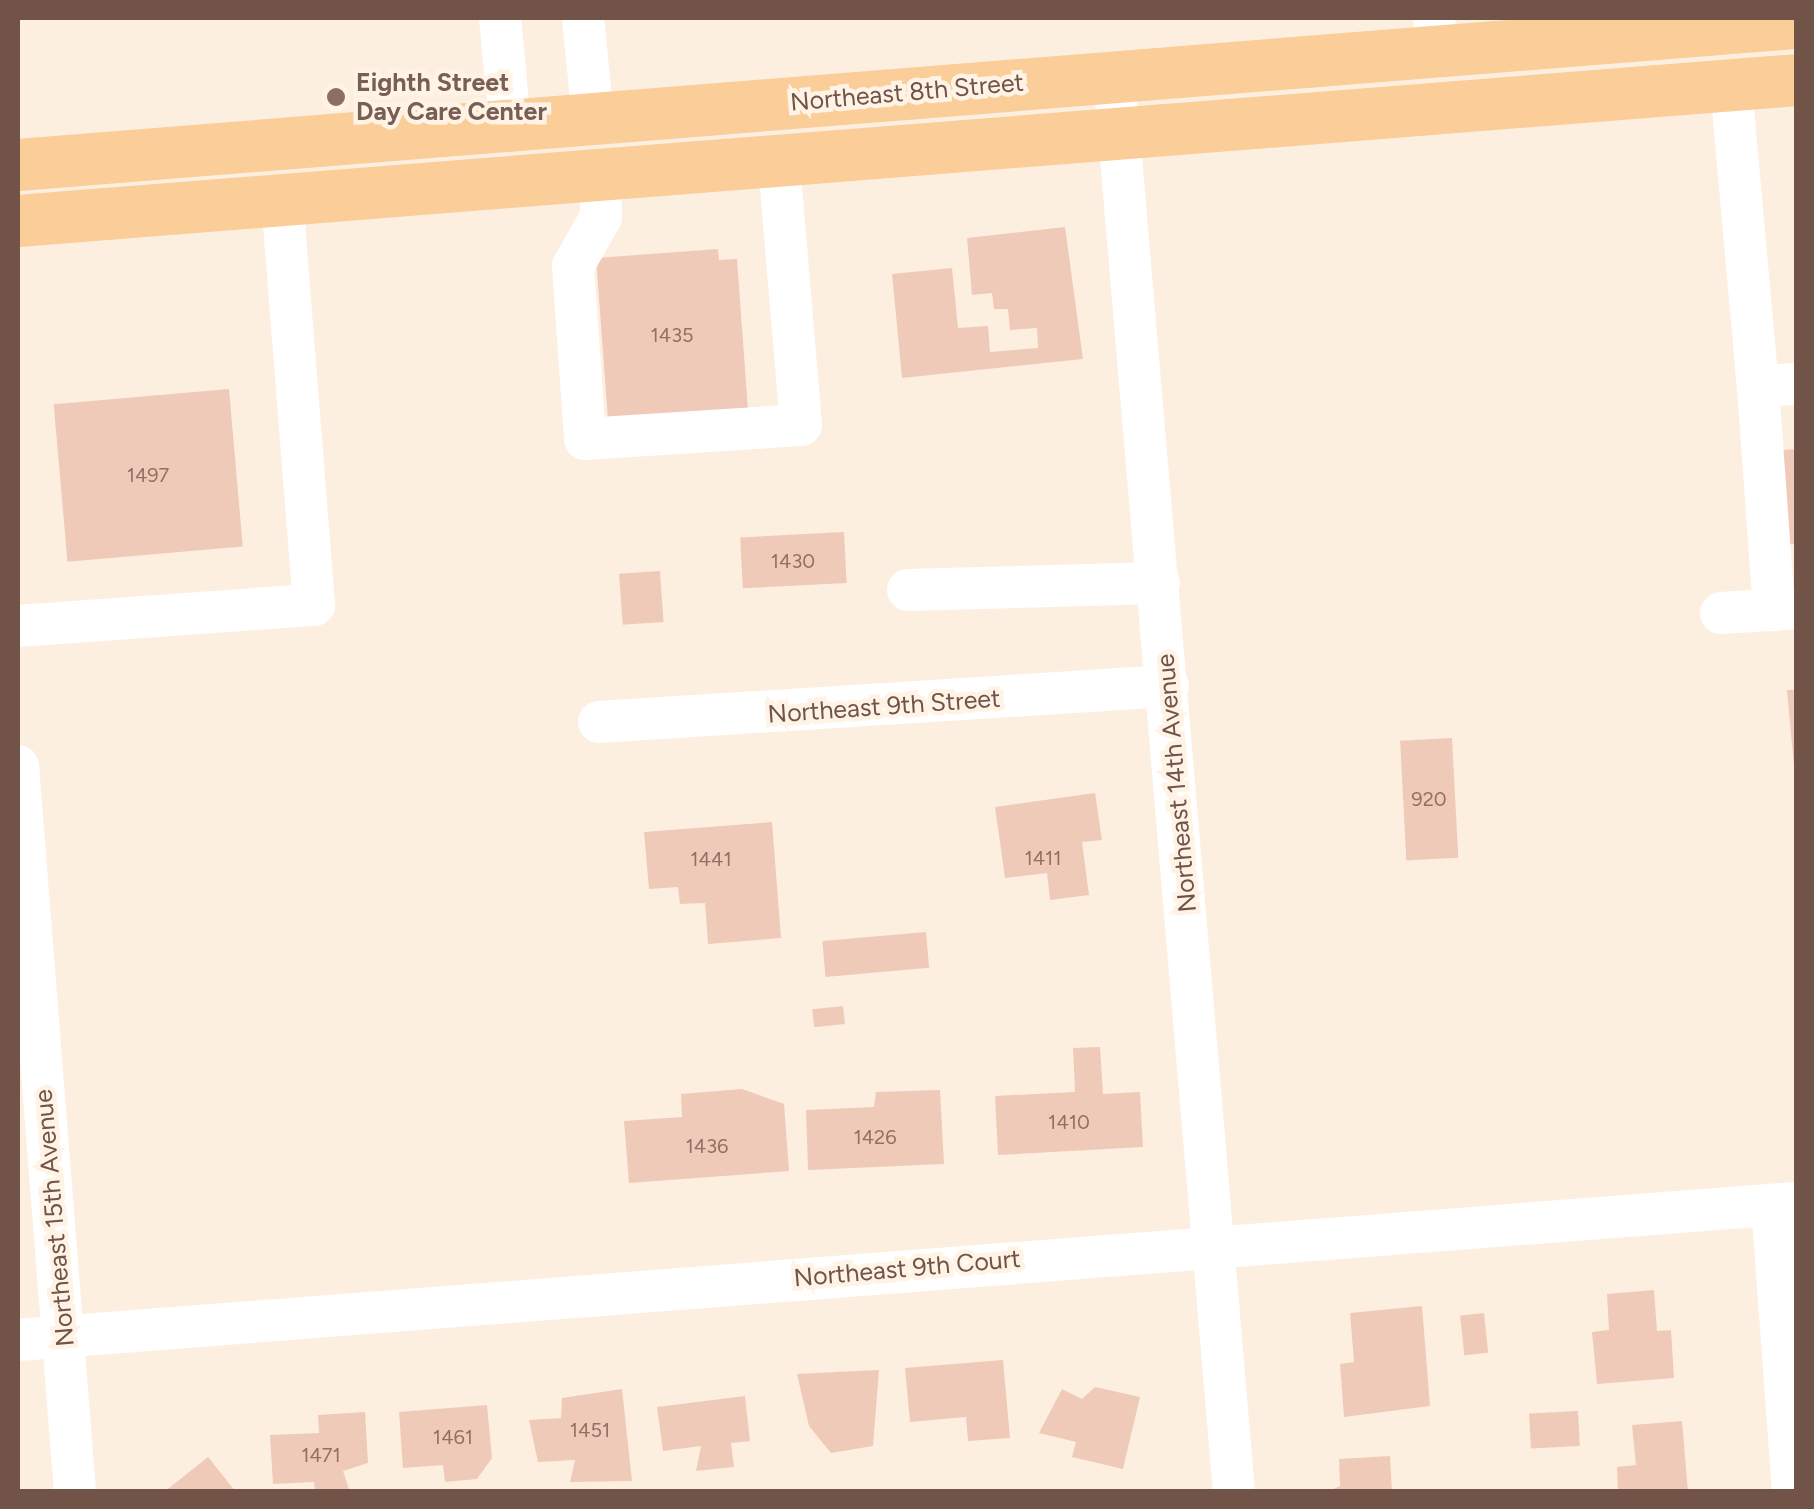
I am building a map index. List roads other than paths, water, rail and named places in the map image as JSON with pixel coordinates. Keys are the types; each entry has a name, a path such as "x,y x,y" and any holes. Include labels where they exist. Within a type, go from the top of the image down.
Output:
{"main road":[{"name":"Northeast 8th Street","path":"18,165 1114,75 1435,34 1796,23"},
{"path":"18,221 1796,80"},
{"path":"593,118 600,176"},
{"path":"510,124 516,182"}],"street":[{"path":"500,18 510,124"},
{"path":"583,18 593,118"},
{"name":"Northeast 14th Avenue","path":"1114,75 1234,1492"},
{"path":"1722,613 1785,609 1777,385 1731,86"},
{"path":"600,176 601,218 573,266 585,439 801,426 780,161"},
{"path":"18,626 314,605 282,200"},
{"path":"908,590 1159,583"},
{"name":"Northeast 9th Street","path":"600,722 1168,686"},
{"name":"Northeast 15th Avenue","path":"18,766 30,1078 63,1336 75,1492"},
{"path":"1784,1204 1793,1492"},
{"name":"Northeast 9th Court","path":"18,1340 1213,1243 1784,1204"}],"place":[{"name":"Eighth Street Day Care Center","path":"336,97"}]}
